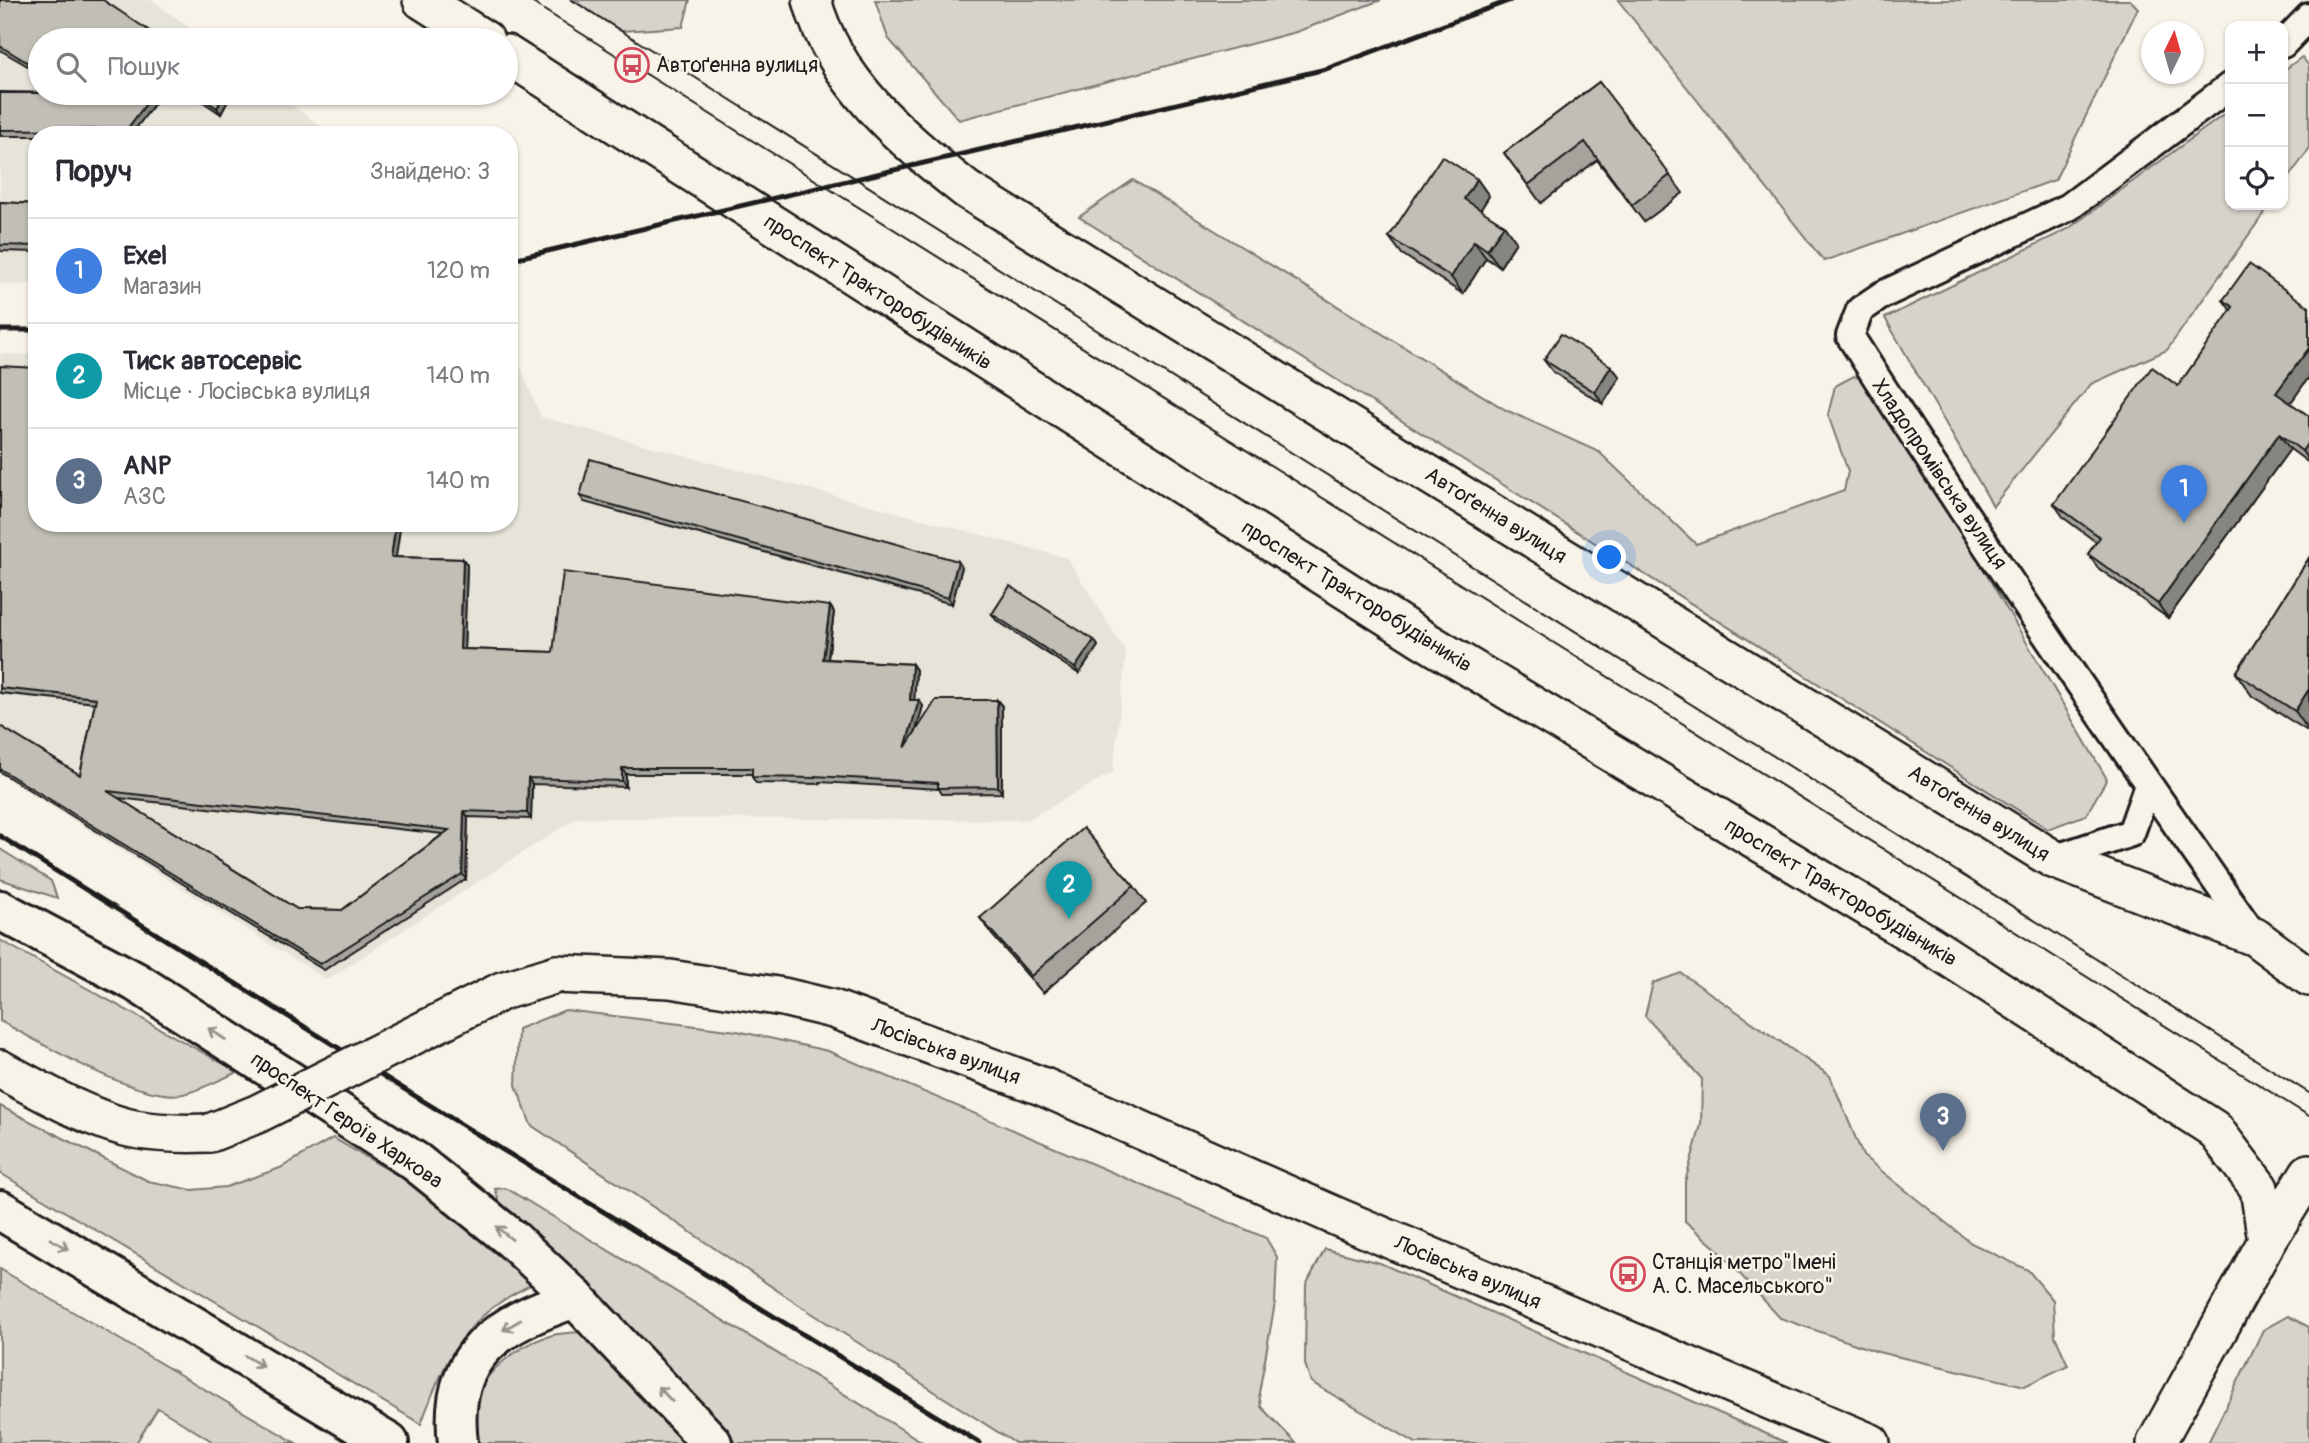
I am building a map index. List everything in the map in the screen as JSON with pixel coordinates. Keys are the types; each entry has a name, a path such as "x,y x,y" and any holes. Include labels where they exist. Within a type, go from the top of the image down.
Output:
{"main road":[{"path":"422,0 466,28"},
{"name":"Автоґенна вулиця","path":"812,0 828,45 867,100 929,160 967,190 2053,859 2255,937"},
{"name":"проспект Тракторобудівників","path":"518,62 1421,638 1930,945 2214,1129 2259,1188 2267,1241"},
{"name":"проспект Героїв Харкова","path":"0,910 136,982 416,1162 513,1240 575,1298 712,1443"},
{"name":"Хладопромівська вулиця","path":"2255,937 2309,977"},
{"name":"Лосівська вулиця","path":"0,1069 79,1109 131,1129 171,1134 210,1133 257,1114 502,990 557,974 670,979 783,996 833,1009 1044,1087 1353,1223 1871,1443"},
{"path":"2156,1443 2267,1241 2309,1173"},
{"path":"0,1210 389,1443"},
{"path":"458,1443 455,1422 460,1387 473,1358 492,1336 533,1312 575,1298"}],"street":[{"path":"2288,39 2309,18"},
{"name":"Хладопромівська вулиця","path":"2225,90 2069,207 1882,295 1860,310 1850,336 1916,441 2148,785 2255,937"},
{"path":"2053,859 2130,833 2148,785"}],"shaded area":[{"path":"0,0 152,0 190,28 28,28 28,105 292,105 321,126 28,126 28,283 0,283"},
{"path":"572,0 690,0 683,27 621,31"},
{"path":"875,0 1381,0 1296,32 959,120 888,38"},
{"path":"1618,0 2130,0 2138,8 2055,180 1824,261"},
{"path":"2302,57 2309,66 2309,149 2288,179 2288,84 2288,67"},
{"path":"2225,114 2225,210 2266,210 2167,350 2091,384 1993,506 1885,318 2068,229"},
{"path":"1133,180 1506,410 1599,452 1696,544 1844,491 1848,471 1828,415 1835,386 1854,376 1875,385 2107,779 2086,815 2048,829 1079,217"},
{"path":"0,354 28,354 28,532 518,532 518,360 541,417 1067,558 1126,652 1113,772 1027,820 576,818 327,980 0,774"},
{"path":"0,849 51,881 57,898 0,879"},
{"path":"0,940 238,1072 190,1092 164,1094 141,1089 90,1069 0,1021"},
{"path":"1681,973 1830,1076 1863,1156 1971,1243 2028,1270 2053,1300 2055,1336 2068,1365 2025,1386 1878,1352 1780,1318 1718,1250 1685,1221 1685,1182 1701,1125 1702,1079 1645,1016 1653,983"},
{"path":"565,1010 737,1031 828,1051 1266,1238 1277,1257 1275,1303 1259,1393 1261,1407 1296,1443 1015,1443 799,1305 531,1125 516,1085 518,1029"},
{"path":"0,1106 148,1181 192,1190 226,1187 280,1168 333,1138 402,1178 473,1228 532,1284 499,1303 471,1328 450,1357 421,1424 0,1173"},
{"path":"506,1188 924,1443 736,1443 499,1201 495,1189"},
{"path":"1325,1249 1380,1263 1787,1443 1416,1443 1311,1382 1305,1364 1306,1285"},
{"path":"0,1269 296,1443 215,1443 158,1408 136,1443 0,1443"},
{"path":"2288,1316 2309,1327 2309,1443 2208,1443 2263,1330"},
{"path":"580,1332 687,1443 475,1443 478,1398 483,1384 496,1368 533,1342 553,1335"}],"building":[{"path":"0,0 103,0 145,28 28,28 28,63 0,46"},
{"path":"1599,82 1670,175 1632,205 1585,142 1528,185 1504,153"},
{"path":"0,93 28,93 28,105 145,105 129,126 28,126 28,130 0,130"},
{"path":"1442,156 1477,179 1464,199 1504,225 1487,250 1474,241 1451,277 1389,237"},
{"path":"0,202 28,204 28,246 0,245"},
{"path":"2249,264 2309,307 2309,348 2276,393 2309,416 2309,441 2302,451 2279,434 2158,604 2088,554 2100,537 2054,504 2152,367 2178,386 2233,307 2223,300"},
{"path":"1561,334 1611,366 1595,392 1544,360"},
{"path":"0,366 28,368 28,532 395,532 391,557 463,559 460,649 553,652 563,572 830,606 823,659 912,664 910,700 919,700 905,748 936,700 997,700 998,787 938,788 938,783 815,776 752,777 752,768 622,768 622,781 528,778 527,813 464,811 462,874 320,964 0,769 0,726 80,775 96,698 0,688","holes":["107,791 449,830 342,910 297,909"]},
{"path":"590,459 958,561 948,598 580,496"},
{"path":"2309,558 2309,689 2295,711 2236,673"},
{"path":"1010,586 1094,640 1075,668 992,614"},
{"path":"1083,828 1134,886 1031,976 980,918"}],"tram line":[{"path":"528,0 2309,1116"},
{"path":"572,0 2309,1093"}],"railway":[{"path":"518,258 1326,69 1511,0"},
{"path":"0,330 28,330"},
{"path":"0,836 420,1099 980,1443"}],"place":[{"name":"Автоґенна вулиця","path":"632,65"},
{"name":"Exel","path":"2184,523"},
{"name":"Тиск автосервіс","path":"1069,919"},
{"name":"ANP","path":"1943,1151"},
{"name":"Станція метро\"Імені А. С. Масельського\"","path":"1628,1274"}]}
